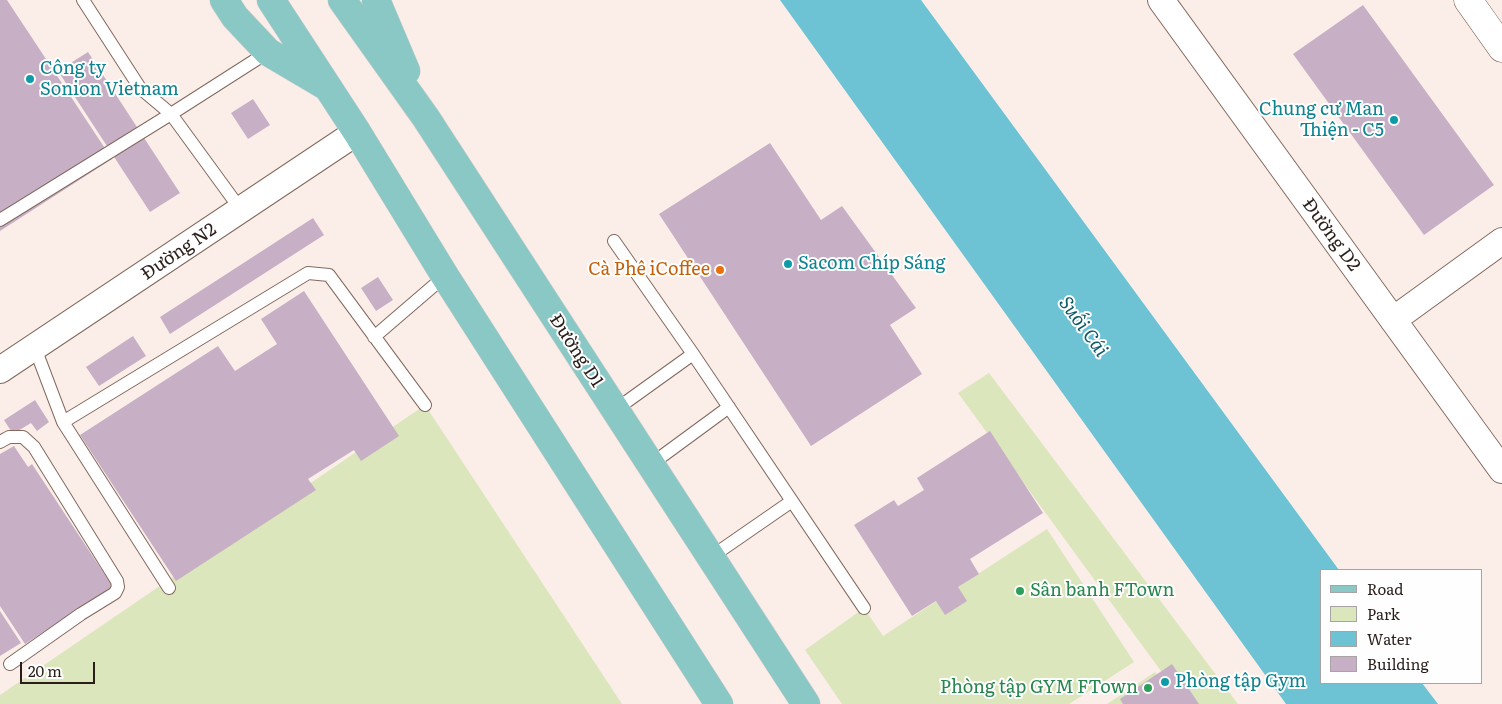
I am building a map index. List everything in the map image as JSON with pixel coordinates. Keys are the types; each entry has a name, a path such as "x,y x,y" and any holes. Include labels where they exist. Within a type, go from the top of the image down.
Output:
{"main road":[{"path":"224,0 234,17 268,52 329,88"},
{"path":"271,0 358,132 445,276 719,704"},
{"name":"Đường D1","path":"342,0 426,118 806,704"},
{"path":"376,0 426,118"}],"street":[{"name":"Đường D2","path":"1160,0 1502,470"},
{"path":"1476,3 1502,48"},
{"name":"Đường N2","path":"0,370 36,348 358,132"},
{"path":"1393,320 1502,241"}],"lane":[{"path":"83,0 140,88 171,114 241,210"},
{"path":"0,220 268,52"},
{"path":"614,241 693,354 864,608"},
{"path":"63,422 308,273 329,275 424,405"},
{"path":"374,337 445,276"},
{"path":"36,348 63,422 169,588"},
{"path":"615,410 693,354"},
{"path":"650,465 729,407"},
{"path":"0,442 9,437 23,437 34,447 117,581 118,587 116,593 81,614 10,664"},
{"path":"711,557 792,501"}],"green space":[{"path":"989,373 1238,704 1185,704 958,393"},
{"path":"425,405 622,704 0,704 0,695"},
{"name":"Sân banh FTown","path":"1047,529 1134,662 1069,704 842,704 805,650 864,608 883,636"},
{"name":"Phòng tập GYM FTown","path":"1155,672 1177,704 1107,704"}],"water":[{"name":"Suối Cái","path":"780,0 921,0 1338,569 1320,569 1320,684 1423,684 1438,704 1286,704"}],"building":[{"name":"Công ty Sonion Vietnam","path":"0,0 7,0 112,159 0,231"},
{"name":"Chung cư Man Thiện - C5","path":"1363,5 1494,185 1424,235 1293,54"},
{"path":"88,52 180,193 150,212 58,71"},
{"path":"253,99 270,125 248,139 231,113"},
{"name":"Sacom Chíp Sáng","path":"770,143 821,220 842,206 916,308 890,325 922,374 811,446 659,214"},
{"path":"313,218 324,235 170,334 160,317"},
{"path":"378,277 393,300 376,311 361,288"},
{"path":"304,291 399,436 361,461 354,450 308,479 316,490 176,581 80,435 218,346 235,371 277,344 261,319"},
{"path":"133,336 146,356 99,386 86,367"},
{"path":"35,400 49,422 37,431 31,423 13,434 4,420"},
{"path":"990,431 1043,513 970,559 979,574 958,587 967,601 945,615 936,601 912,616 854,525 894,500 898,506 924,490 917,478"},
{"path":"14,446 28,467 32,464 113,587 25,644 0,606 0,454"},
{"path":"0,611 21,643 0,656"},
{"name":"Phòng tập Gym","path":"1172,664 1199,704 1123,704 1120,699"}],"place":[{"name":"Công ty Sonion Vietnam","path":"30,79"},
{"name":"Chung cư Man Thiện - C5","path":"1394,120"},
{"name":"Sacom Chíp Sáng","path":"788,264"},
{"name":"Cà Phê iCoffee","path":"720,270"},
{"name":"Sân banh FTown","path":"1020,591"},
{"name":"Phòng tập Gym","path":"1165,682"},
{"name":"Phòng tập GYM FTown","path":"1148,688"}]}
